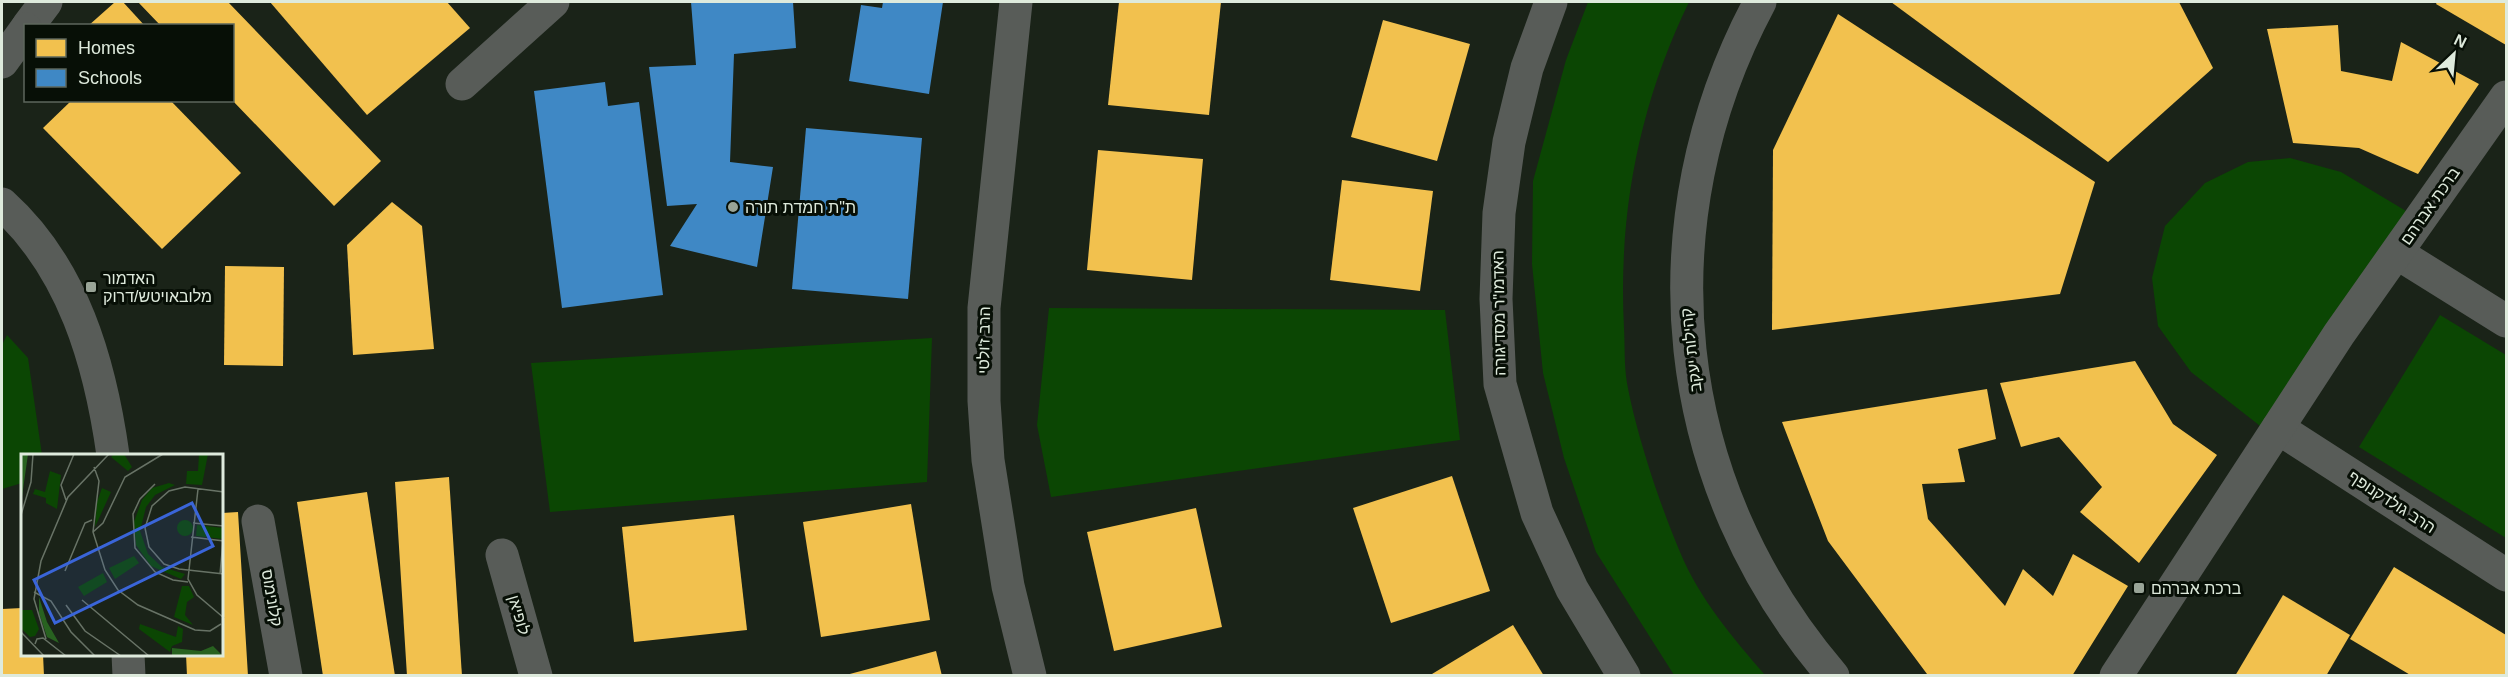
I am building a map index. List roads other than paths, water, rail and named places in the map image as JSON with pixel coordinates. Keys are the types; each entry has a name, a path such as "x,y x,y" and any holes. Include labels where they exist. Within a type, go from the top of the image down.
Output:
{"street":[{"path":"30,24 46,2"},
{"path":"462,84 553,2"},
{"name":"הרב ז'ולטי","path":"1016,2 986,285 984,401 988,460 1006,575 1022,651 1030,675"},
{"name":"האדמו\"ר מסדיגורה","path":"1551,2 1527,68 1509,142 1499,213 1496,299 1500,384 1537,513 1572,589 1624,675"},
{"name":"קהילות יעקב","path":"1760,2 1725,78 1709,123 1696,178 1688,230 1685,299 1688,342 1708,448 1745,546 1774,597 1807,646 1833,675"},
{"path":"2,62 24,32"},
{"name":"ברכת אברהם","path":"2116,675 2338,334 2506,97"},
{"path":"2,204 23,223 46,254 80,318 98,370 113,454"},
{"path":"2397,253 2506,321"},
{"name":"הרב גולדקנופף","path":"2278,428 2506,575"},
{"name":"קלונימוס","path":"258,521 286,675"},
{"name":"לופיאן","path":"502,555 536,675"},
{"path":"128,656 129,675"}],"place":[{"name":"ת\"ת חמדת תורה","path":"733,207"},
{"name":"האדמור מלובאויטש/דרוק","path":"91,287"},
{"name":"ברכת אברהם","path":"2139,588"}]}
